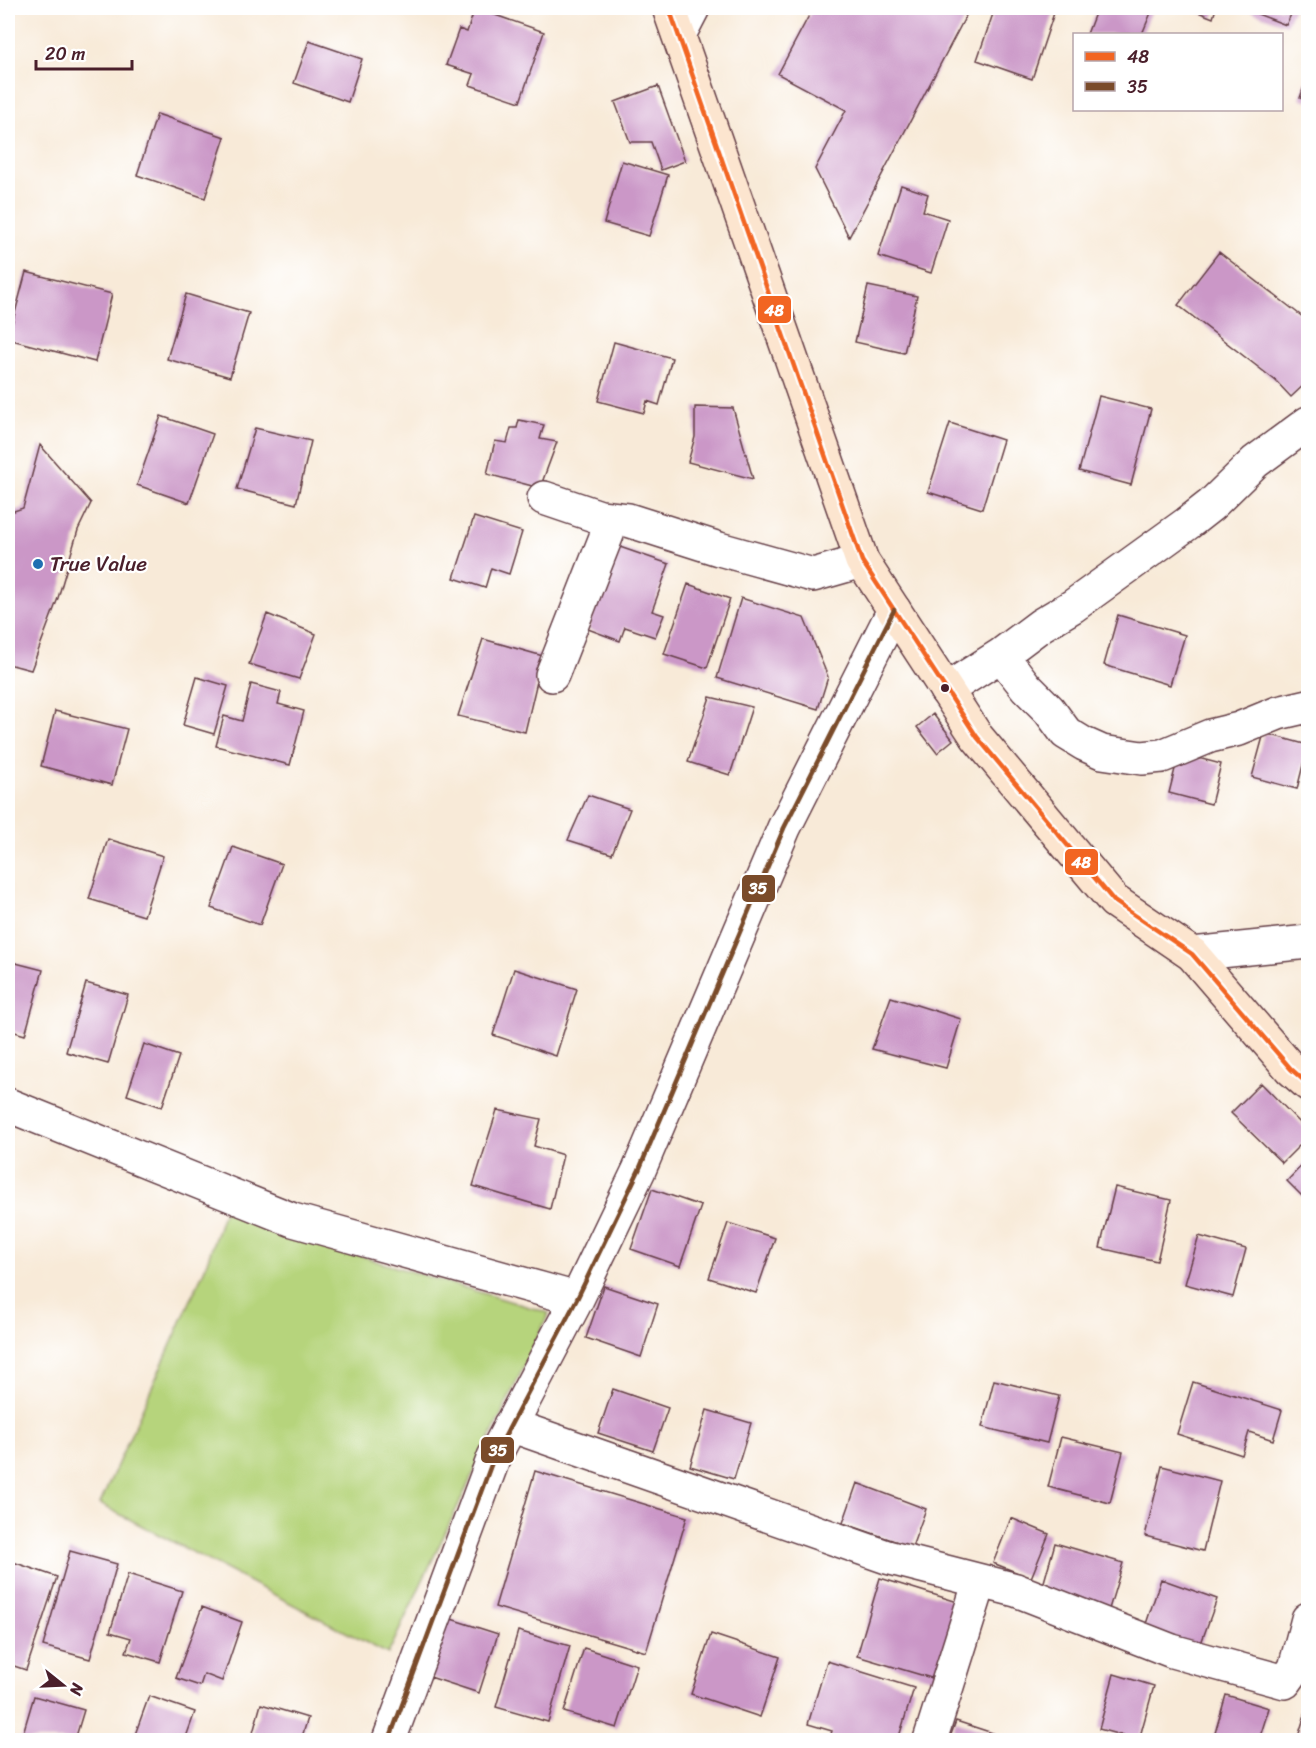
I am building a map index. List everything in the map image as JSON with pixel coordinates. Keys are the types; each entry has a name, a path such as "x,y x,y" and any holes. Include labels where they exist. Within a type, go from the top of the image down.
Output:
{"main road":[{"path":"680,17 862,561 977,738 1114,901 1192,954 1290,1069 1308,1084"}],"street":[{"path":"946,690 1001,656 1041,625 1073,606 1188,523 1255,462 1308,423"},
{"path":"544,498 600,517 627,520 813,575 862,561"},
{"path":"552,675 613,519"},
{"path":"389,1740 494,1457 577,1299 639,1170 784,828 894,610"},
{"path":"1001,656 1026,687 1049,710 1066,733 1102,752 1142,759 1162,756 1210,736 1239,729 1278,713 1308,706"},
{"path":"1192,954 1308,942"},
{"path":"8,1105 292,1220 577,1299"},
{"path":"510,1425 887,1557 1017,1590 1172,1651 1285,1682 1295,1668 1308,1619"},
{"path":"930,1740 980,1581"}],"green space":[{"path":"225,1208 379,1262 549,1313 388,1654 100,1504 205,1268"}],"building":[{"path":"475,8 544,32 520,102 470,85 474,74 446,65 459,29 467,32"},
{"path":"813,8 970,8 849,237 815,169 846,110 778,74"},
{"path":"995,8 1038,8 1054,13 1032,79 977,60"},
{"path":"1097,8 1153,8 1142,33 1087,33"},
{"path":"1188,8 1216,8 1213,18"},
{"path":"1242,8 1294,8 1286,25"},
{"path":"309,41 362,59 348,102 294,83"},
{"path":"1308,75 1308,101 1300,98"},
{"path":"658,86 685,161 661,170 651,142 630,142 615,102"},
{"path":"157,114 225,137 205,198 137,175"},
{"path":"622,161 668,175 649,236 604,223"},
{"path":"901,185 928,194 923,211 948,219 931,273 878,256"},
{"path":"1219,252 1308,321 1308,381 1291,397 1276,381 1178,305"},
{"path":"26,272 112,294 95,362 8,339"},
{"path":"868,286 917,296 904,353 855,342"},
{"path":"186,294 249,313 230,377 167,359"},
{"path":"614,342 672,358 659,405 647,401 644,413 598,401"},
{"path":"1099,396 1151,409 1131,485 1079,471"},
{"path":"695,407 733,408 753,479 688,462 695,437"},
{"path":"161,416 213,434 189,503 137,485"},
{"path":"519,420 544,425 540,439 557,442 540,488 487,474 495,441 507,443 511,428 517,428"},
{"path":"950,423 1003,440 982,509 928,492"},
{"path":"255,428 311,441 296,504 237,489"},
{"name":"True Value","path":"40,445 91,503 78,530 58,598 31,670 8,664 8,513 23,508"},
{"path":"474,517 522,532 509,574 491,568 485,588 454,578"},
{"path":"617,546 669,564 652,611 664,615 655,637 625,627 620,641 588,629"},
{"path":"688,584 730,599 707,668 664,654"},
{"path":"741,598 804,618 828,677 818,709 717,678"},
{"path":"267,614 316,634 299,679 249,664"},
{"path":"1118,615 1185,635 1170,685 1104,665"},
{"path":"483,639 543,656 525,732 458,716"},
{"path":"197,677 228,686 214,734 183,725"},
{"path":"251,684 281,692 278,704 304,711 290,765 216,746 224,716 242,721"},
{"path":"710,697 752,707 730,775 688,762"},
{"path":"55,711 127,729 112,785 41,766"},
{"path":"933,714 953,740 937,753 917,727"},
{"path":"1264,733 1308,745 1297,789 1252,777"},
{"path":"1179,753 1221,764 1211,804 1169,793"},
{"path":"588,795 630,809 612,854 568,840"},
{"path":"108,839 163,856 144,916 89,899"},
{"path":"233,847 282,864 260,925 211,908"},
{"path":"8,961 43,970 25,1035 8,1030"},
{"path":"514,969 577,989 556,1056 493,1035"},
{"path":"86,983 128,995 108,1064 66,1052"},
{"path":"891,997 961,1019 946,1068 872,1049"},
{"path":"144,1044 179,1056 162,1107 127,1095"},
{"path":"1261,1083 1308,1131 1308,1137 1282,1163 1231,1113"},
{"path":"497,1110 541,1119 534,1146 563,1155 550,1209 473,1186"},
{"path":"1308,1159 1308,1202 1287,1181"},
{"path":"1115,1187 1171,1200 1157,1261 1100,1248"},
{"path":"652,1189 701,1206 680,1266 631,1249"},
{"path":"728,1223 775,1238 756,1293 709,1278"},
{"path":"1199,1236 1246,1249 1233,1297 1185,1284"},
{"path":"604,1286 658,1304 641,1357 586,1338"},
{"path":"994,1380 1059,1396 1047,1443 982,1427"},
{"path":"1193,1382 1282,1410 1273,1440 1249,1432 1242,1455 1177,1434"},
{"path":"613,1389 668,1408 653,1451 598,1433"},
{"path":"707,1410 751,1423 734,1479 690,1466"},
{"path":"1061,1437 1123,1452 1110,1503 1048,1487"},
{"path":"1162,1466 1220,1481 1203,1551 1145,1536"},
{"path":"535,1471 687,1517 646,1652 495,1607"},
{"path":"857,1483 926,1509 912,1547 843,1523"},
{"path":"1011,1518 1049,1534 1031,1578 993,1563"},
{"path":"1055,1543 1123,1563 1109,1609 1042,1589"},
{"path":"70,1551 117,1564 90,1659 43,1646"},
{"path":"10,1561 57,1577 26,1670 8,1664 8,1568"},
{"path":"128,1574 182,1591 160,1662 126,1652 131,1638 110,1632"},
{"path":"880,1578 961,1603 938,1680 857,1656"},
{"path":"1161,1579 1217,1599 1199,1649 1144,1630"},
{"path":"202,1607 242,1622 222,1681 204,1674 200,1686 176,1678"},
{"path":"448,1618 498,1634 479,1693 430,1677"},
{"path":"518,1631 570,1646 548,1722 496,1707"},
{"path":"711,1634 780,1657 760,1717 691,1694"},
{"path":"584,1648 637,1665 617,1728 564,1712"},
{"path":"827,1661 914,1688 898,1740 829,1740 832,1731 808,1724"},
{"path":"1114,1674 1154,1686 1139,1740 1099,1729"},
{"path":"1226,1695 1269,1708 1259,1740 1213,1740"},
{"path":"34,1696 84,1710 75,1740 21,1740"},
{"path":"149,1696 195,1712 185,1740 133,1740"},
{"path":"261,1704 308,1718 301,1740 251,1740"},
{"path":"1308,1705 1308,1740 1297,1740"},
{"path":"956,1721 1014,1740 949,1740"}],"transit line":[{"name":"48","path":"669,8 862,561 977,737 1114,901 1192,954 1291,1069 1308,1084"},
{"name":"35","path":"389,1740 494,1457 577,1299 639,1170 784,828 894,610"}],"place":[{"name":"True Value","path":"38,564"}]}
